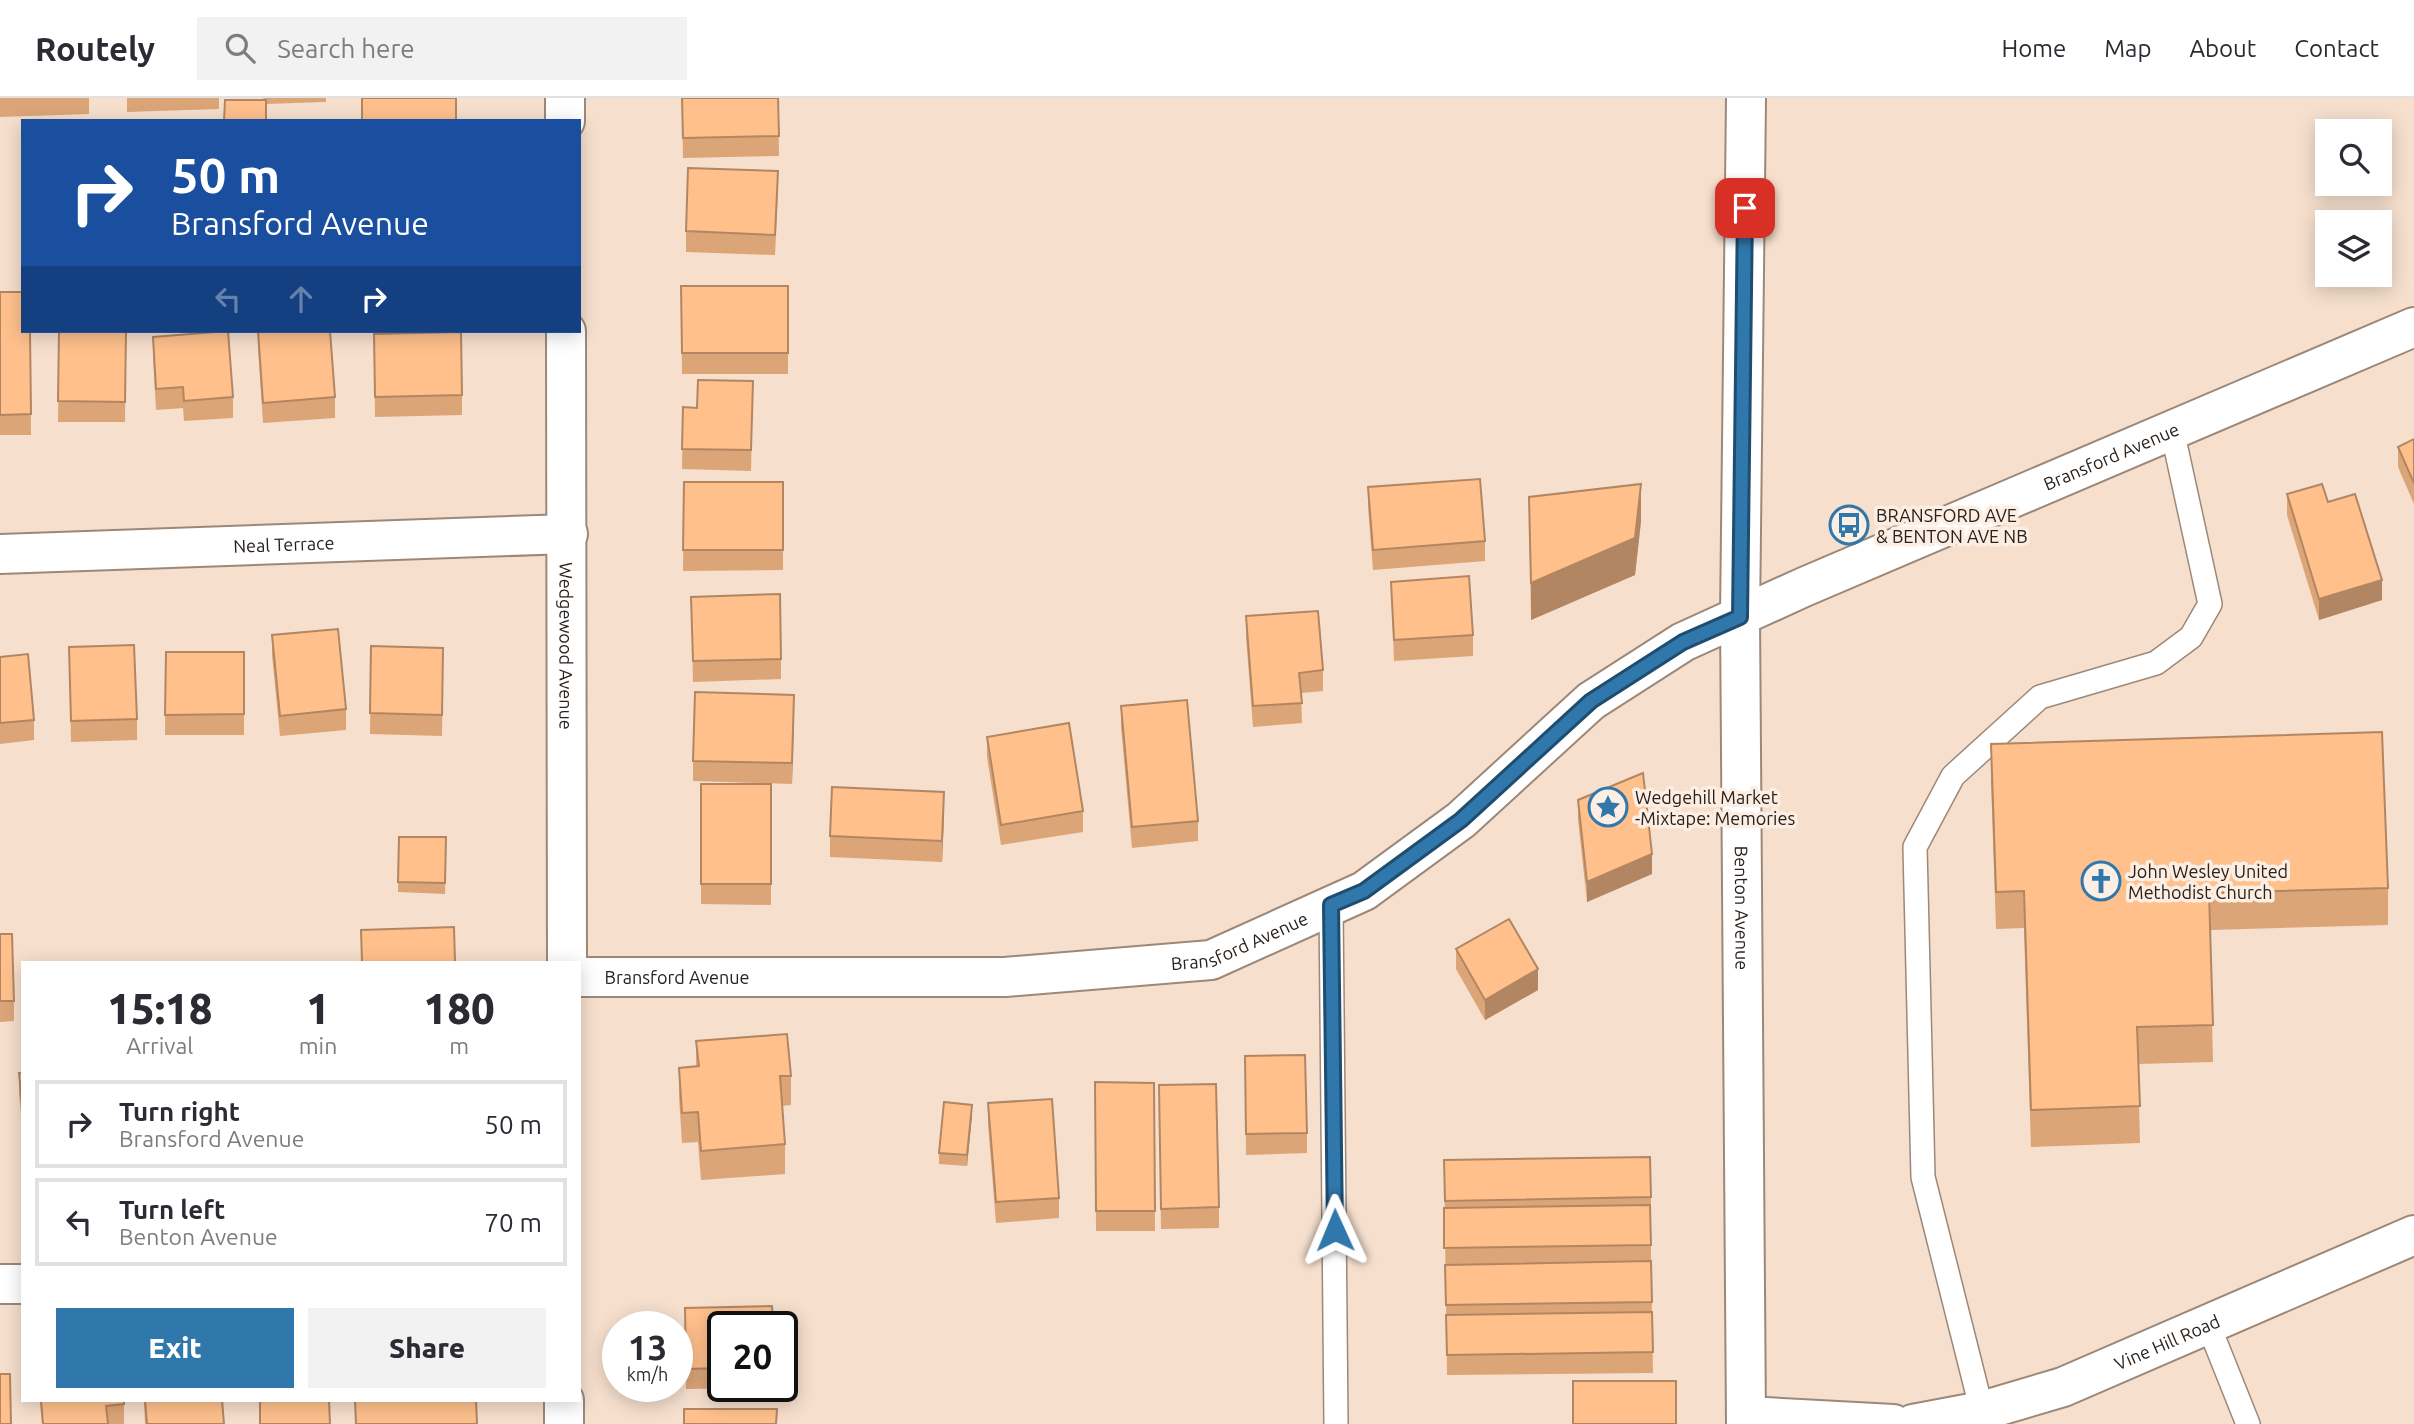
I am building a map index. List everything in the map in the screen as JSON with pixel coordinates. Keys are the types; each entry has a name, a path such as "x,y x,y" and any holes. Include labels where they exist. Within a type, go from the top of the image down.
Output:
{"main road":[{"path":"565,98 565,119"},
{"name":"Benton Avenue","path":"1746,98 1740,617 1746,1420"},
{"name":"Bransford Avenue","path":"581,978 1005,977 1211,960 1364,891 1461,820 1591,701 1683,642 1804,587 2414,327"},
{"name":"Wedgewood Avenue","path":"566,333 567,961"},
{"name":"Neal Terrace","path":"0,554 568,534"},
{"name":"Vine Hill Road","path":"1913,1424 1982,1411 2063,1387 2414,1236"},
{"path":"0,1284 21,1284"},
{"path":"564,1402 564,1424"},
{"path":"1746,1420 1893,1424"}],"lane":[{"path":"1982,1411 1923,1177 1915,847 1953,776 2040,697 2156,663 2191,637 2210,604 2172,430"},
{"path":"1331,905 1336,1424"},
{"path":"2208,1324 2248,1424"}],"building":[{"path":"362,98 456,98 456,119 362,119"},
{"path":"682,98 778,98 779,136 683,138"},
{"path":"225,100 266,100 266,119 224,119"},
{"path":"688,168 778,171 775,235 686,231"},
{"path":"681,286 788,286 788,353 682,353"},
{"path":"0,292 21,292 21,333 30,333 31,414 0,415"},
{"path":"59,333 126,333 125,402 58,401"},
{"path":"228,333 233,397 184,401 183,387 156,389 153,337"},
{"path":"258,333 330,333 335,397 263,403"},
{"path":"461,333 462,395 375,397 374,334"},
{"path":"698,380 753,381 751,450 682,449 683,407 697,408"},
{"path":"2414,439 2414,483 2398,447"},
{"path":"1480,479 1485,541 1373,550 1368,487"},
{"path":"684,482 783,482 783,550 683,550"},
{"path":"1641,484 1635,538 1531,583 1529,497"},
{"path":"2322,484 2328,502 2355,494 2382,580 2319,599 2287,494"},
{"path":"1469,576 1473,635 1394,640 1391,582"},
{"path":"780,594 781,659 693,661 691,597"},
{"path":"1318,611 1323,670 1299,673 1302,703 1253,706 1246,616"},
{"path":"338,629 346,709 280,716 272,635"},
{"path":"134,645 137,719 71,721 69,647"},
{"path":"371,646 443,648 442,715 370,713"},
{"path":"166,652 244,652 244,714 165,715"},
{"path":"28,654 34,720 0,723 0,657"},
{"path":"695,692 794,695 792,763 693,761"},
{"path":"1187,700 1198,821 1132,827 1121,706"},
{"path":"1069,723 1083,811 1001,825 987,737"},
{"path":"2382,732 2388,888 2209,893 2213,1025 2137,1027 2140,1106 2031,1110 2024,891 1996,892 1991,744"},
{"path":"1643,773 1652,854 1587,882 1578,800"},
{"path":"701,784 771,784 771,884 701,884"},
{"path":"832,787 944,792 942,841 830,836"},
{"path":"399,837 446,837 445,883 398,882"},
{"path":"1509,919 1538,969 1485,1000 1456,949"},
{"path":"454,927 455,961 362,961 361,930"},
{"path":"0,934 12,934 14,1001 0,1001"},
{"path":"787,1034 791,1076 780,1076 785,1144 701,1151 698,1112 682,1113 679,1068 699,1066 696,1041"},
{"path":"1305,1055 1307,1133 1246,1134 1245,1056"},
{"path":"1095,1082 1154,1083 1155,1211 1096,1211"},
{"path":"1216,1084 1219,1207 1161,1209 1159,1085"},
{"path":"1052,1099 1059,1198 996,1202 988,1103"},
{"path":"944,1102 972,1105 967,1155 939,1153"},
{"path":"1650,1157 1651,1197 1445,1201 1444,1160"},
{"path":"1650,1205 1651,1245 1444,1248 1444,1208"},
{"path":"1651,1261 1652,1302 1446,1305 1445,1265"},
{"path":"772,1306 772,1311 707,1311 707,1368 693,1369 693,1311 685,1311 685,1308"},
{"path":"1652,1312 1653,1352 1447,1355 1446,1315"},
{"path":"0,1374 10,1374 11,1424 0,1424"},
{"path":"1573,1381 1676,1381 1676,1424 1573,1424"},
{"path":"41,1402 124,1402 106,1406 108,1424 43,1424"},
{"path":"145,1402 222,1402 224,1424 147,1424"},
{"path":"260,1402 329,1402 330,1424 260,1424"},
{"path":"355,1402 476,1402 477,1424 356,1424"},
{"path":"684,1409 777,1409 776,1424 684,1424"}],"place":[{"name":"BRANSFORD AVE & BENTON AVE NB","path":"1849,525"},
{"name":"Wedgehill Market -Mixtape: Memories","path":"1608,807"},
{"name":"John Wesley United Methodist Church","path":"2101,881"}],"route":[{"path":"1335,1230 1331,905 1364,891 1461,820 1591,701 1683,642 1740,617 1745,208"}]}
